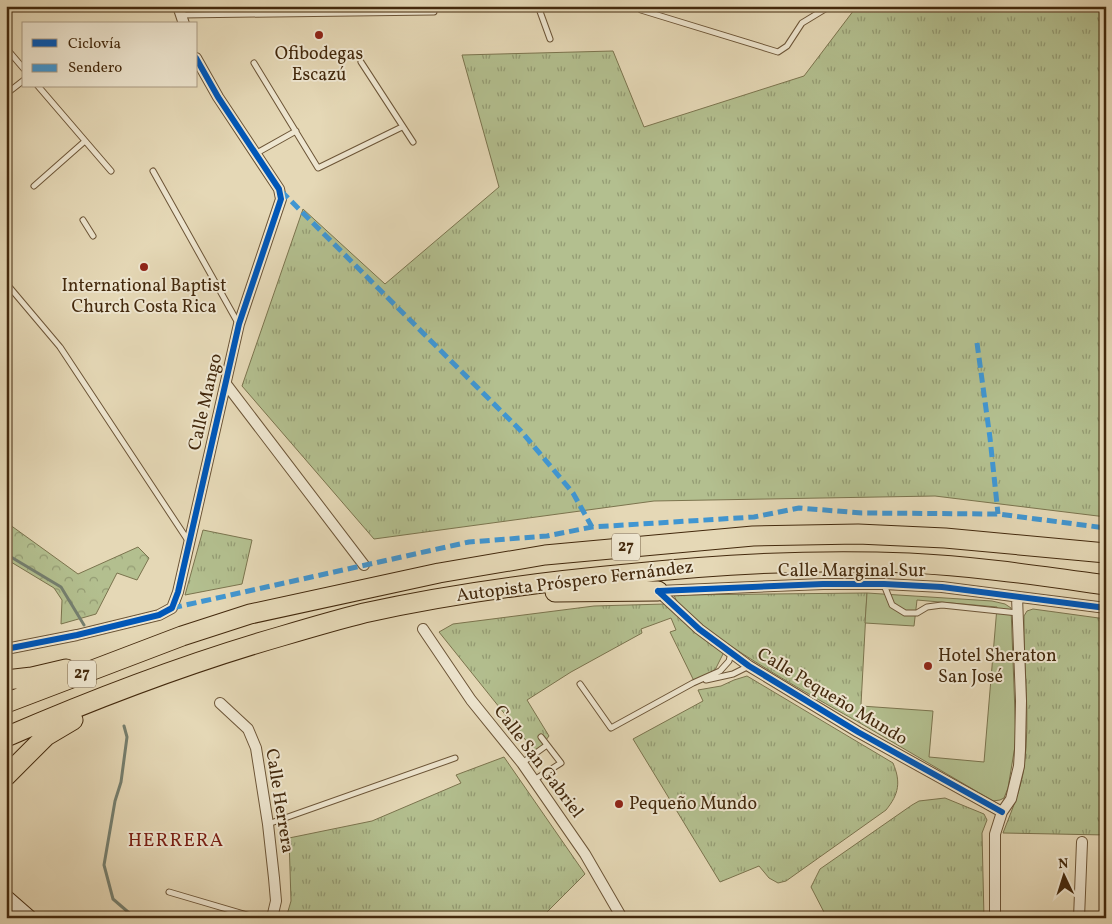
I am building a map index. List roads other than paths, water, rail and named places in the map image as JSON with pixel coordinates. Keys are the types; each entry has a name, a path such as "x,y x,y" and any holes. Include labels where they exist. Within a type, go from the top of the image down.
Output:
{"highway":[{"name":"Autopista Próspero Fernández","path":"6,703 157,646 250,614 358,589 545,555 753,536 858,534 945,538 1106,553"},
{"name":"Autopista Próspero Fernández","path":"6,737 151,679 237,649 320,625 362,614 463,594 570,579 683,568 777,563 910,563 995,570 1106,585"},
{"path":"463,594 658,591"},
{"path":"6,680 32,677 157,646"},
{"path":"6,776 46,736 151,679"}],"street":[{"name":"Calle Mango","path":"6,650 159,615 172,608 175,600 190,543 239,324 281,199 279,189 218,97 198,62"},
{"path":"226,384 364,565"},
{"name":"Calle Marginal Sur","path":"658,591 823,584 884,584 942,587 1106,608"},
{"name":"Calle Pequeño Mundo","path":"658,591 699,629 749,666 866,737 1002,812"},
{"path":"995,918 994,834 1002,812 1011,798 1020,750 1017,597"},
{"name":"Calle San Gabriel","path":"424,629 471,700 522,763 585,854 622,918"},
{"name":"Calle Herrera","path":"220,702 248,729 256,748 268,824 276,901 272,918"},
{"path":"1079,918 1082,842"},
{"path":"6,897 29,918"}],"lane":[{"path":"538,6 550,38"},
{"path":"641,10 778,52 787,46 802,23 830,6"},
{"path":"181,15 434,12"},
{"path":"6,48 22,67"},
{"path":"361,62 413,142"},
{"path":"254,63 318,168 402,127"},
{"path":"6,94 22,82"},
{"path":"40,88 110,171"},
{"path":"255,154 296,131"},
{"path":"34,186 84,141"},
{"path":"153,171 239,324"},
{"path":"82,220 93,236"},
{"path":"6,283 60,347 190,543"},
{"path":"884,584 892,605 905,613 917,613 927,607 942,605 1018,613"},
{"path":"580,684 611,728 693,683 720,671 729,661 731,654"},
{"path":"693,683 733,674 749,666"},
{"path":"534,780 561,763 541,737"},
{"path":"522,763 547,745"},
{"path":"268,824 455,758"},
{"path":"169,892 257,918"}],"waterway":[{"path":"6,554 61,587 84,625"},
{"path":"124,726 127,737 121,782 115,801 104,865 113,899 135,918"}],"place":[{"name":"Ofibodegas Escazú","path":"319,35"},
{"name":"International Baptist Church Costa Rica","path":"144,267"},
{"name":"Hotel Sheraton San José","path":"928,666"},
{"name":"Pequeño Mundo","path":"619,804"}],"district":[{"name":"HERRERA","path":"176,841"}]}
